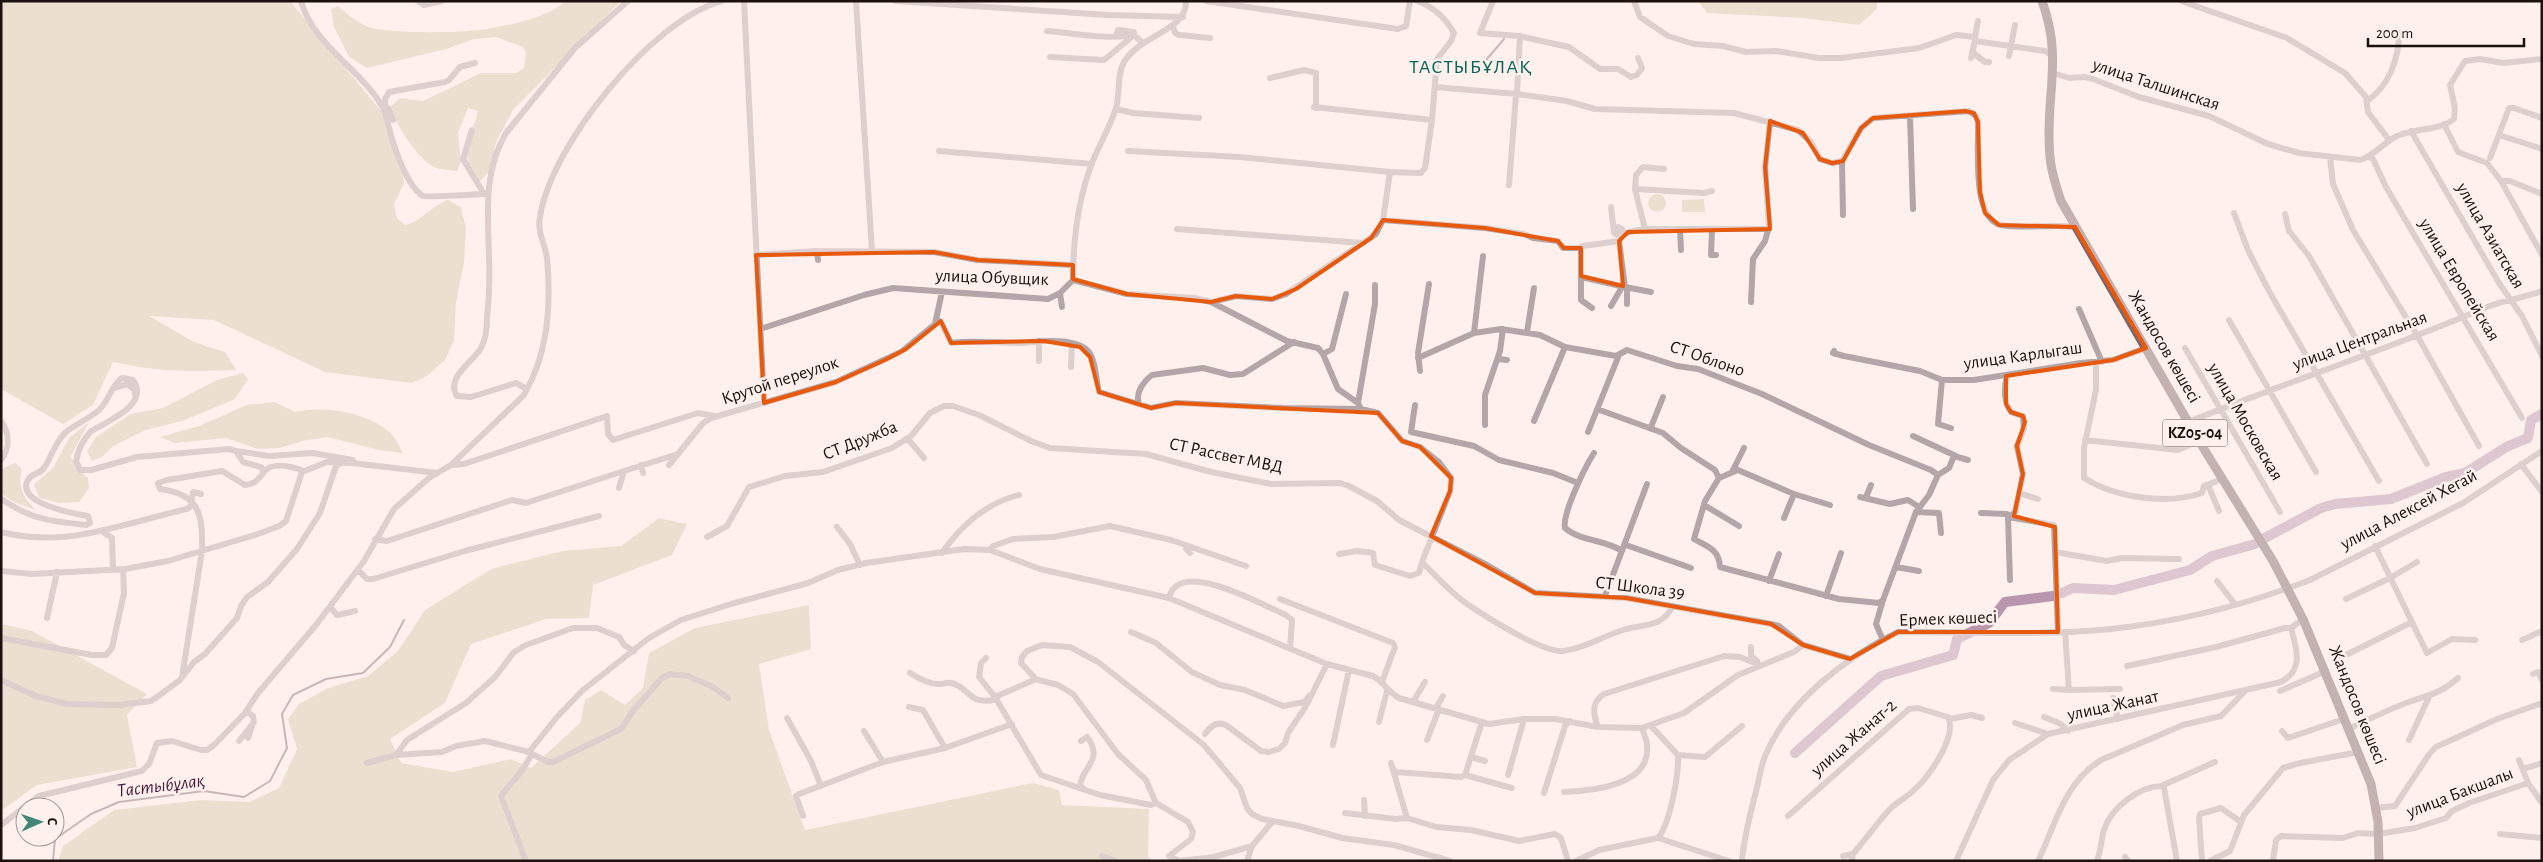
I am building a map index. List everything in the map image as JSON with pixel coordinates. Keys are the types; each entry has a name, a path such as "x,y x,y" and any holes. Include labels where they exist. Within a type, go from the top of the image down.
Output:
{"main road":[{"name":"Жандосов көшесі","path":"2042,1 2052,37 2054,57 2049,141 2051,170 2061,201 2199,442 2273,561 2303,619 2371,784 2376,808 2379,861"}],"street":[{"path":"301,1 304,12 315,28 344,63 372,88 386,112"},
{"path":"418,1 424,4 441,1"},
{"path":"528,388 520,384 511,384 466,398 457,396 454,392 454,382 481,347 487,328 490,270 486,194 498,150 506,133 575,48 628,1"},
{"path":"1,825 39,796 142,771 149,764 157,743 161,741 172,741 208,750 246,711 258,693 330,607 358,570 394,509 437,473 451,465 516,404 528,388 541,354 546,328 546,257 540,231 540,216 547,187 558,163 575,134 630,67 675,24 691,14 722,1"},
{"path":"744,1 764,403"},
{"path":"856,1 872,251"},
{"path":"896,1 1108,15 1183,17"},
{"path":"1074,280 1073,265 1080,206 1092,164 1116,109 1123,64 1143,43 1173,26 1183,17 1186,11 1186,1"},
{"path":"1206,1 1398,29 1406,26 1410,1"},
{"path":"1128,151 1240,157 1390,172 1415,173 1424,171 1432,120 1437,58 1452,41 1454,33 1447,21 1435,9 1417,1"},
{"path":"1493,1 1480,33 1520,36 1569,47 1600,69 1618,69 1631,77 1638,75 1642,68 1638,58"},
{"path":"1634,1 1640,16 1668,36 1694,44 1723,46 1746,52 1776,51 1819,58 1842,58 1919,48 1956,35 2045,51 2054,57"},
{"path":"2181,1 2287,38 2345,73 2360,88 2367,102 2368,112 2389,140"},
{"path":"1978,21 1972,55 1989,62"},
{"path":"2009,56 2015,25"},
{"path":"1173,26 1174,33 1210,38"},
{"path":"1047,31 1134,36 1143,43"},
{"path":"2367,102 2380,90 2397,60 2399,33"},
{"path":"1050,57 1104,60 1134,36"},
{"path":"1509,184 1520,36"},
{"path":"2370,157 2389,140 2452,120 2455,114 2450,85 2465,61 2480,59 2503,63 2542,59"},
{"path":"476,63 460,67 444,82 389,92 385,102 386,112 403,166 410,182 421,195 432,198 463,194 486,194"},
{"path":"1270,78 1304,70 1316,72 1315,107 1432,120"},
{"name":"улица Талшинская","path":"2053,73 2069,78 2084,77 2093,79 2139,97 2209,116 2268,144 2330,157 2360,160 2370,157"},
{"path":"1435,87 1462,88 1567,101 1595,109 1734,113 1770,121 1802,133 1811,142 1816,154 1824,162 1842,161"},
{"path":"385,102 393,120"},
{"path":"2490,158 2509,108 2542,118"},
{"path":"1116,109 1133,113 1199,118"},
{"path":"1843,215 1842,161 1861,128 1873,118 1910,117 1965,111 1976,116 1981,200 1985,213 1999,225 2075,227"},
{"path":"1910,117 1913,209"},
{"path":"1751,302 1752,259 1765,241 1768,229 1765,167 1770,121"},
{"path":"2444,124 2458,152 2487,163 2501,181 2542,255"},
{"path":"472,130 463,159 486,194"},
{"name":"улица Азиатская","path":"2411,132 2511,301 2522,316 2542,356"},
{"path":"2499,135 2542,149"},
{"path":"939,152 1092,164"},
{"path":"2330,157 2333,184 2344,214 2418,337 2479,446"},
{"name":"улица Европейская","path":"2370,157 2373,159 2386,187 2522,418"},
{"path":"1645,229 1635,189 1636,175 1643,167 1664,169"},
{"name":"улица Обувщик","path":"760,329 886,290 898,288 1048,298 1060,293 1074,280 1127,294 1200,299 1211,302 1236,296 1263,299 1279,297 1296,289 1376,234 1383,220 1390,172"},
{"path":"2501,181 2510,181 2542,194"},
{"path":"1635,189 1704,193 1712,191"},
{"path":"1611,207 1614,233 1620,237"},
{"path":"2234,213 2248,250 2316,373 2379,481"},
{"path":"2285,214 2288,231 2309,256 2427,464"},
{"path":"1383,220 1498,229 1524,234 1533,238 1558,241 1563,248 1581,248 1645,229 1768,229"},
{"path":"1613,220 1620,227 1627,304"},
{"path":"1178,229 1363,243"},
{"path":"1680,229 1681,250"},
{"path":"1712,229 1712,257"},
{"path":"1581,248 1581,300 1592,308"},
{"path":"756,255 817,251 934,252 978,260 1073,265"},
{"path":"817,251 818,260"},
{"path":"1474,333 1483,256"},
{"path":"1581,277 1650,292"},
{"path":"1420,371 1418,358 1429,284"},
{"path":"1360,406 1375,304 1375,285"},
{"path":"1611,306 1624,287"},
{"path":"1527,332 1534,288"},
{"name":"улица Центральная","path":"2188,422 2366,354 2418,337 2487,308 2542,291"},
{"path":"942,292 938,320 951,343 969,341 996,343 1039,341 1072,343 1088,351 1099,392 1151,408 1176,403 1283,408 1360,406"},
{"path":"1060,293 1062,307"},
{"path":"1323,354 1332,350 1346,294"},
{"path":"1211,302 1241,319 1294,342 1312,345 1323,354 1338,390 1360,406 1378,413 1402,441 1420,447 1439,462 1449,474 1452,482 1450,491 1431,536 1419,574 1410,576 1375,565 1373,553 1357,551 1339,554"},
{"name":"улица Карлыгаш","path":"2078,309 2099,362"},
{"name":"Крутой переулок","path":"669,465 703,424 715,416 843,380 860,369 893,356 917,342 938,320"},
{"path":"2228,320 2316,472"},
{"path":"1485,425 1485,395 1498,359 1503,329"},
{"name":"СТ Облоно","path":"1418,358 1474,333 1503,329 1527,332 1552,340 1565,347 1619,355 1628,350 1680,366 1698,369 1762,394 1873,446 1931,470 1938,475"},
{"path":"1039,341 1039,361"},
{"path":"1139,404 1141,388 1152,375 1203,368 1230,375 1244,374 1294,342"},
{"path":"1071,367 1072,343"},
{"path":"1534,421 1565,347"},
{"name":"улица Карлыгаш","path":"1834,351 1844,356 1920,371 1942,380 2007,376 2113,360 2146,348"},
{"name":"улица Московская","path":"2185,348 2280,512"},
{"path":"1588,432 1619,355"},
{"path":"1498,359 1507,360"},
{"path":"2099,362 2096,390 2085,440 2084,478 2099,485 2140,496 2174,498 2202,493 2204,486 2222,478"},
{"path":"2007,376 2004,393 2006,404 2011,412 2023,416 2025,422 2017,446 2023,467 2019,493 2015,513 2009,516"},
{"path":"1,499 21,511 46,521 86,525 90,523 88,516 43,505 31,495 27,489 27,482 31,476 44,468 65,433 97,412 122,378 132,380 138,390 133,402 120,414 86,436 81,444 76,461 80,470 91,470 137,457 237,450 270,456 313,453 364,464"},
{"path":"1942,380 1938,424 1951,428"},
{"path":"1651,427 1663,397"},
{"path":"1414,405 1412,432 1474,446 1500,460 1519,463 1578,483"},
{"name":"СТ Дружба","path":"707,537 727,526 746,493 754,484 785,476 823,472 892,448 908,439 930,413 944,406 953,406 979,415 1031,442"},
{"path":"1597,409 1651,427 1663,433 1681,448 1716,470 1719,478"},
{"path":"451,465 464,464 607,416 608,434 613,440 698,413 715,416"},
{"path":"1,421 6,428 8,444 1,460"},
{"path":"1913,436 1953,457 1968,460"},
{"path":"908,439 924,458"},
{"path":"2085,440 2178,450 2199,442"},
{"name":"СТ Рассвет МВД","path":"1031,442 1050,448 1151,455 1211,472 1271,484 1340,483 1361,492 1399,520 1431,536"},
{"path":"1732,472 1744,448"},
{"path":"237,450 242,462 263,469 287,466 304,471"},
{"name":"улица Алексей Хегай","path":"2286,589 2310,580 2463,503 2542,451"},
{"path":"1594,453 1578,483 1565,518 1564,528 1580,536 1691,568"},
{"path":"375,539 387,541 506,502 532,501 641,464 678,454"},
{"path":"1883,640 1876,624 1917,510 1928,495 1938,475 1945,471 1953,457"},
{"path":"1,570 32,574 123,569 168,561 279,526 286,521 291,511 301,474 327,462 364,464 437,473"},
{"path":"1,680 55,702 119,705 151,700 182,678 194,662 232,625 248,598 268,582 297,549 320,513 336,466 342,463"},
{"path":"641,464 643,473"},
{"path":"2521,464 2542,492"},
{"path":"182,678 202,551 200,513 192,501 176,491 160,489 158,484 166,480 222,471 245,485 258,481 263,469"},
{"path":"1830,505 1794,494 1738,470 1719,478 1704,505 1694,539 1715,550 1720,567 1723,569 1826,596 1873,603 1879,603 1884,600"},
{"path":"619,488 624,471"},
{"path":"1605,596 1647,484"},
{"path":"1871,485 1863,497 1890,504 1908,500 1917,510 1940,513 1941,533"},
{"path":"2208,485 2219,511"},
{"path":"1,532 17,536 54,536 103,532 187,509 192,501 193,492 201,494"},
{"path":"2019,493 2038,499"},
{"path":"1784,518 1794,494"},
{"path":"942,553 955,534 979,515 1005,499 1020,495"},
{"path":"1704,505 1739,526"},
{"path":"1981,513 2007,514 2054,525 2062,632 2069,690"},
{"path":"358,570 367,579 373,580 465,551 599,516"},
{"path":"2009,516 2010,580"},
{"path":"990,550 998,544 1013,539 1061,536 1096,527 1110,526 1156,536 1189,549 1246,566"},
{"path":"114,568 112,538 120,527"},
{"path":"837,527 850,544 860,565"},
{"path":"103,532 112,538"},
{"name":"СТ Школа 39","path":"1431,536 1535,593 1605,596 1721,613 1771,624 1785,630 1803,645 1850,659"},
{"path":"2375,546 2428,653 2452,639 2475,640"},
{"path":"526,861 501,796 523,769 530,753 567,705 649,638 681,620 808,583 838,570 860,565 976,548 990,550 1040,569 1170,598 1327,664 1373,676 1382,682 1387,691 1398,698 1493,724 1524,719 1570,721 1598,727 1642,728 1651,726 1684,713 1738,675 1794,652 1803,645"},
{"path":"2055,552 2107,561 2122,558 2179,559"},
{"path":"1826,596 1841,553"},
{"path":"1769,581 1779,554"},
{"path":"1422,562 1466,603 1506,628 1546,648 1556,650 1570,649 1608,634 1660,622 1666,618 1672,607"},
{"path":"2346,599 2390,578 2417,562"},
{"path":"1896,567 1919,570"},
{"path":"1,638 92,656 106,655 112,648 124,593 123,569"},
{"path":"47,618 57,572"},
{"path":"2216,580 2234,604"},
{"path":"1170,598 1172,590 1181,584 1206,582 1230,589 1292,620 1290,648"},
{"name":"Ермек көшесі","path":"1742,861 1744,834 1766,754 1780,730 1806,697 1850,659 1898,632 2062,632 2123,627 2192,615 2286,589"},
{"path":"1280,599 1393,643 1395,647 1393,655 1382,682"},
{"path":"330,607 337,615 355,611"},
{"path":"2127,666 2202,651 2285,628 2291,628 2303,619"},
{"path":"2340,658 2412,622"},
{"path":"396,755 407,740 466,703 495,677 514,652 531,643 573,628 598,628 619,637 624,645 634,651"},
{"name":"улица Жанат","path":"1956,861 1992,780 2009,760 2048,734 2281,682 2292,673 2298,656 2291,628"},
{"path":"2522,640 2542,631"},
{"path":"1131,632 1156,643 1192,672 1220,686 1245,690 1283,706 1305,702 1327,664"},
{"path":"1156,804 1146,780 1118,754 1073,694 1058,685 1035,679 1023,666 1021,660 1024,654 1033,647 1042,645 1070,647 1098,662 1204,745 1240,788 1247,808 1252,814 1342,838 1394,845 1450,861"},
{"path":"1751,647 1754,660 1763,664"},
{"path":"1598,727 1594,705 1596,700 1604,694 1724,656 1740,657 1763,664"},
{"path":"986,658 981,663 979,677 996,698 1044,778 1100,795 1150,805 1156,804 1185,819 1192,829 1191,839 1171,852 1167,859 1179,861 1214,858 1252,846"},
{"path":"1333,745 1348,670"},
{"path":"2280,691 2326,671"},
{"path":"910,673 932,684 952,683 959,686 967,695 985,701 1024,686 1035,679"},
{"path":"366,763 396,755 442,752 456,746 485,742 530,753 548,762 553,762 621,729 633,711 662,678 670,674 688,676 713,687 728,698"},
{"path":"2348,729 2410,702 2429,697 2447,688 2458,678"},
{"path":"1413,702 1425,682"},
{"path":"2053,689 2120,690"},
{"path":"2038,861 2068,793 2089,768 2101,760 2183,726 2221,716 2246,690"},
{"path":"1379,722 1387,691"},
{"path":"1205,734 1215,724 1223,724 1261,751 1273,751 1285,743 1288,733 1306,706 1309,696"},
{"path":"1427,740 1443,696"},
{"path":"2409,740 2429,697"},
{"path":"2113,698 2118,719"},
{"path":"2376,808 2395,806 2430,753 2436,747 2497,719 2542,703"},
{"path":"909,707 923,710 945,748"},
{"name":"улица Жанат-2","path":"1788,816 1909,709 1914,707 1923,709 1950,719"},
{"path":"246,711 253,716 248,738"},
{"path":"1843,856 1853,857 1890,809 1914,790 1928,775 1948,740 1950,719 1971,715 1982,718"},
{"path":"2044,717 2061,724 2068,731"},
{"path":"787,718 811,761 821,786"},
{"path":"1508,775 1524,719"},
{"path":"2282,731 2288,738 2344,719"},
{"path":"1544,793 1566,726 1570,721"},
{"path":"1465,775 1482,722"},
{"path":"2015,723 2048,734"},
{"path":"802,816 796,796 883,762 945,748 1012,724"},
{"path":"239,741 252,726"},
{"path":"1651,726 1678,755 1705,757 1742,726"},
{"path":"1564,792 1587,791 1616,785 1633,776 1642,764 1648,748 1642,728"},
{"path":"864,731 883,762"},
{"path":"1081,741 1087,737 1093,747 1091,767 1080,781 1080,786 1084,790"},
{"path":"2210,861 2230,852 2241,822 2283,768 2300,762 2359,752"},
{"path":"1658,838 1664,832 1676,787 1678,755"},
{"path":"1471,757 1485,761"},
{"path":"2519,760 2528,783"},
{"path":"2097,861 2104,828 2116,809 2145,790 2164,786 2215,762"},
{"path":"2523,770 2542,764"},
{"path":"1407,818 1392,766 1396,772 1461,777 1465,775 1512,788"},
{"name":"улица Бакшалы","path":"2273,861 2276,840 2281,836 2343,838 2358,833 2378,834 2416,828 2446,818 2452,811 2469,803 2528,783 2542,803"},
{"path":"2164,786 2177,861"},
{"path":"1364,800 1365,816"},
{"path":"2202,861 2200,814 2221,808 2241,822"},
{"path":"2229,808 2233,815"},
{"path":"1345,813 1407,818 1436,827 1471,830 1518,841 1555,834 1560,838 1568,861"},
{"path":"1246,861 1252,846 1273,821"},
{"path":"2500,834 2542,838"},
{"path":"1576,861 1599,850 1658,838 1729,861"},
{"path":"1105,858 1116,861"}],"highlighted area":[{"path":"1965,111 1974,113 1978,122 1980,192 1985,213 1999,225 2075,227 2146,348 2113,360 2006,376 2006,404 2011,412 2023,416 2025,422 2017,446 2023,474 2014,516 2055,527 2058,632 1898,632 1850,659 1803,645 1771,624 1626,598 1535,593 1431,536 1450,491 1451,478 1420,447 1402,441 1378,413 1176,403 1151,408 1099,392 1090,357 1080,347 1044,341 951,343 941,321 906,349 885,360 836,382 764,403 756,255 934,252 978,260 1073,265 1073,279 1127,294 1211,302 1236,296 1272,299 1296,289 1371,238 1383,220 1485,228 1558,241 1564,248 1581,248 1581,276 1623,286 1619,241 1628,232 1770,229 1765,167 1770,121 1803,133 1820,159 1832,163 1843,161 1861,128 1873,118"}],"shaded area":[{"path":"1,1 290,1 382,112 401,164 404,183 394,204 397,218 405,225 411,223 448,200 461,207 466,228 464,263 456,302 454,341 445,360 427,376 412,383 325,372 214,320 149,316 194,342 225,352 236,370 174,371 113,362 93,405 63,424 1,389"},
{"path":"565,1 621,1 513,110 496,142 490,171 480,181 469,167 467,158 478,111 468,108 458,133 461,162 457,171 434,167 427,162 407,140 391,106 400,98 423,101 481,73 516,73 524,68 526,53 523,47 496,37 474,39 446,49 367,68 349,57 334,27 331,9 338,6 369,27 392,31 445,32 477,30 517,23 549,12"},
{"path":"1698,1 1877,1 1877,9 1859,25 1803,18 1707,13"},
{"path":"1657,194 1663,197 1666,203 1663,209 1657,212 1651,209 1648,203 1651,197"},
{"path":"1704,199 1705,212 1682,212 1682,200"},
{"path":"243,373 248,379 235,399 185,420 146,430 113,446 103,456 92,461 87,451 96,437 131,414 163,408 217,380"},
{"path":"274,402 295,412 318,409 358,415 381,426 392,435 403,453 379,450 327,437 302,441 280,448 258,449 226,438 175,443 160,437 199,426 247,405"},
{"path":"89,422 71,456 76,468 88,478 89,488 79,502 60,503 39,498 34,484 52,469 70,437"},
{"path":"15,463 22,469 20,482 22,492 36,510 16,503 1,494 1,469"},
{"path":"659,518 687,524 672,555 593,585 589,618 546,619 471,644 445,703 390,739 401,763 453,772 511,759 531,768 580,723 585,700 601,690 625,705 643,688 649,653 695,628 809,605 811,649 759,664 769,730 805,830 1032,783 1059,790 1062,805 1149,809 1148,857 1153,861 58,861 65,845 114,810 201,800 249,802 279,788 297,749 288,719 299,704 326,689 368,676 398,651 425,610 491,569 563,551 621,546"},
{"path":"1,624 32,631 147,694 127,715 137,767 37,785 20,797 15,797 15,801 1,811"}],"waterway":[{"path":"1470,70 1486,60 1504,39"},
{"path":"2263,539 2321,508 2335,504 2391,499 2446,477 2465,473 2508,446 2528,438 2531,420 2542,414"},
{"path":"2062,593 2073,588 2114,590 2190,570 2212,556 2255,544"},
{"path":"1795,753 1881,676 1953,655 1957,639 1989,623 2005,602 2053,596"},
{"name":"Тастыбұлақ","path":"53,861 55,839 91,814 119,802 204,791 244,797 270,781 287,748 282,714 293,695 326,679 363,673 390,647 404,620"}],"district":[{"name":"ТАСТЫБҰЛАҚ","path":"1471,67"}]}
